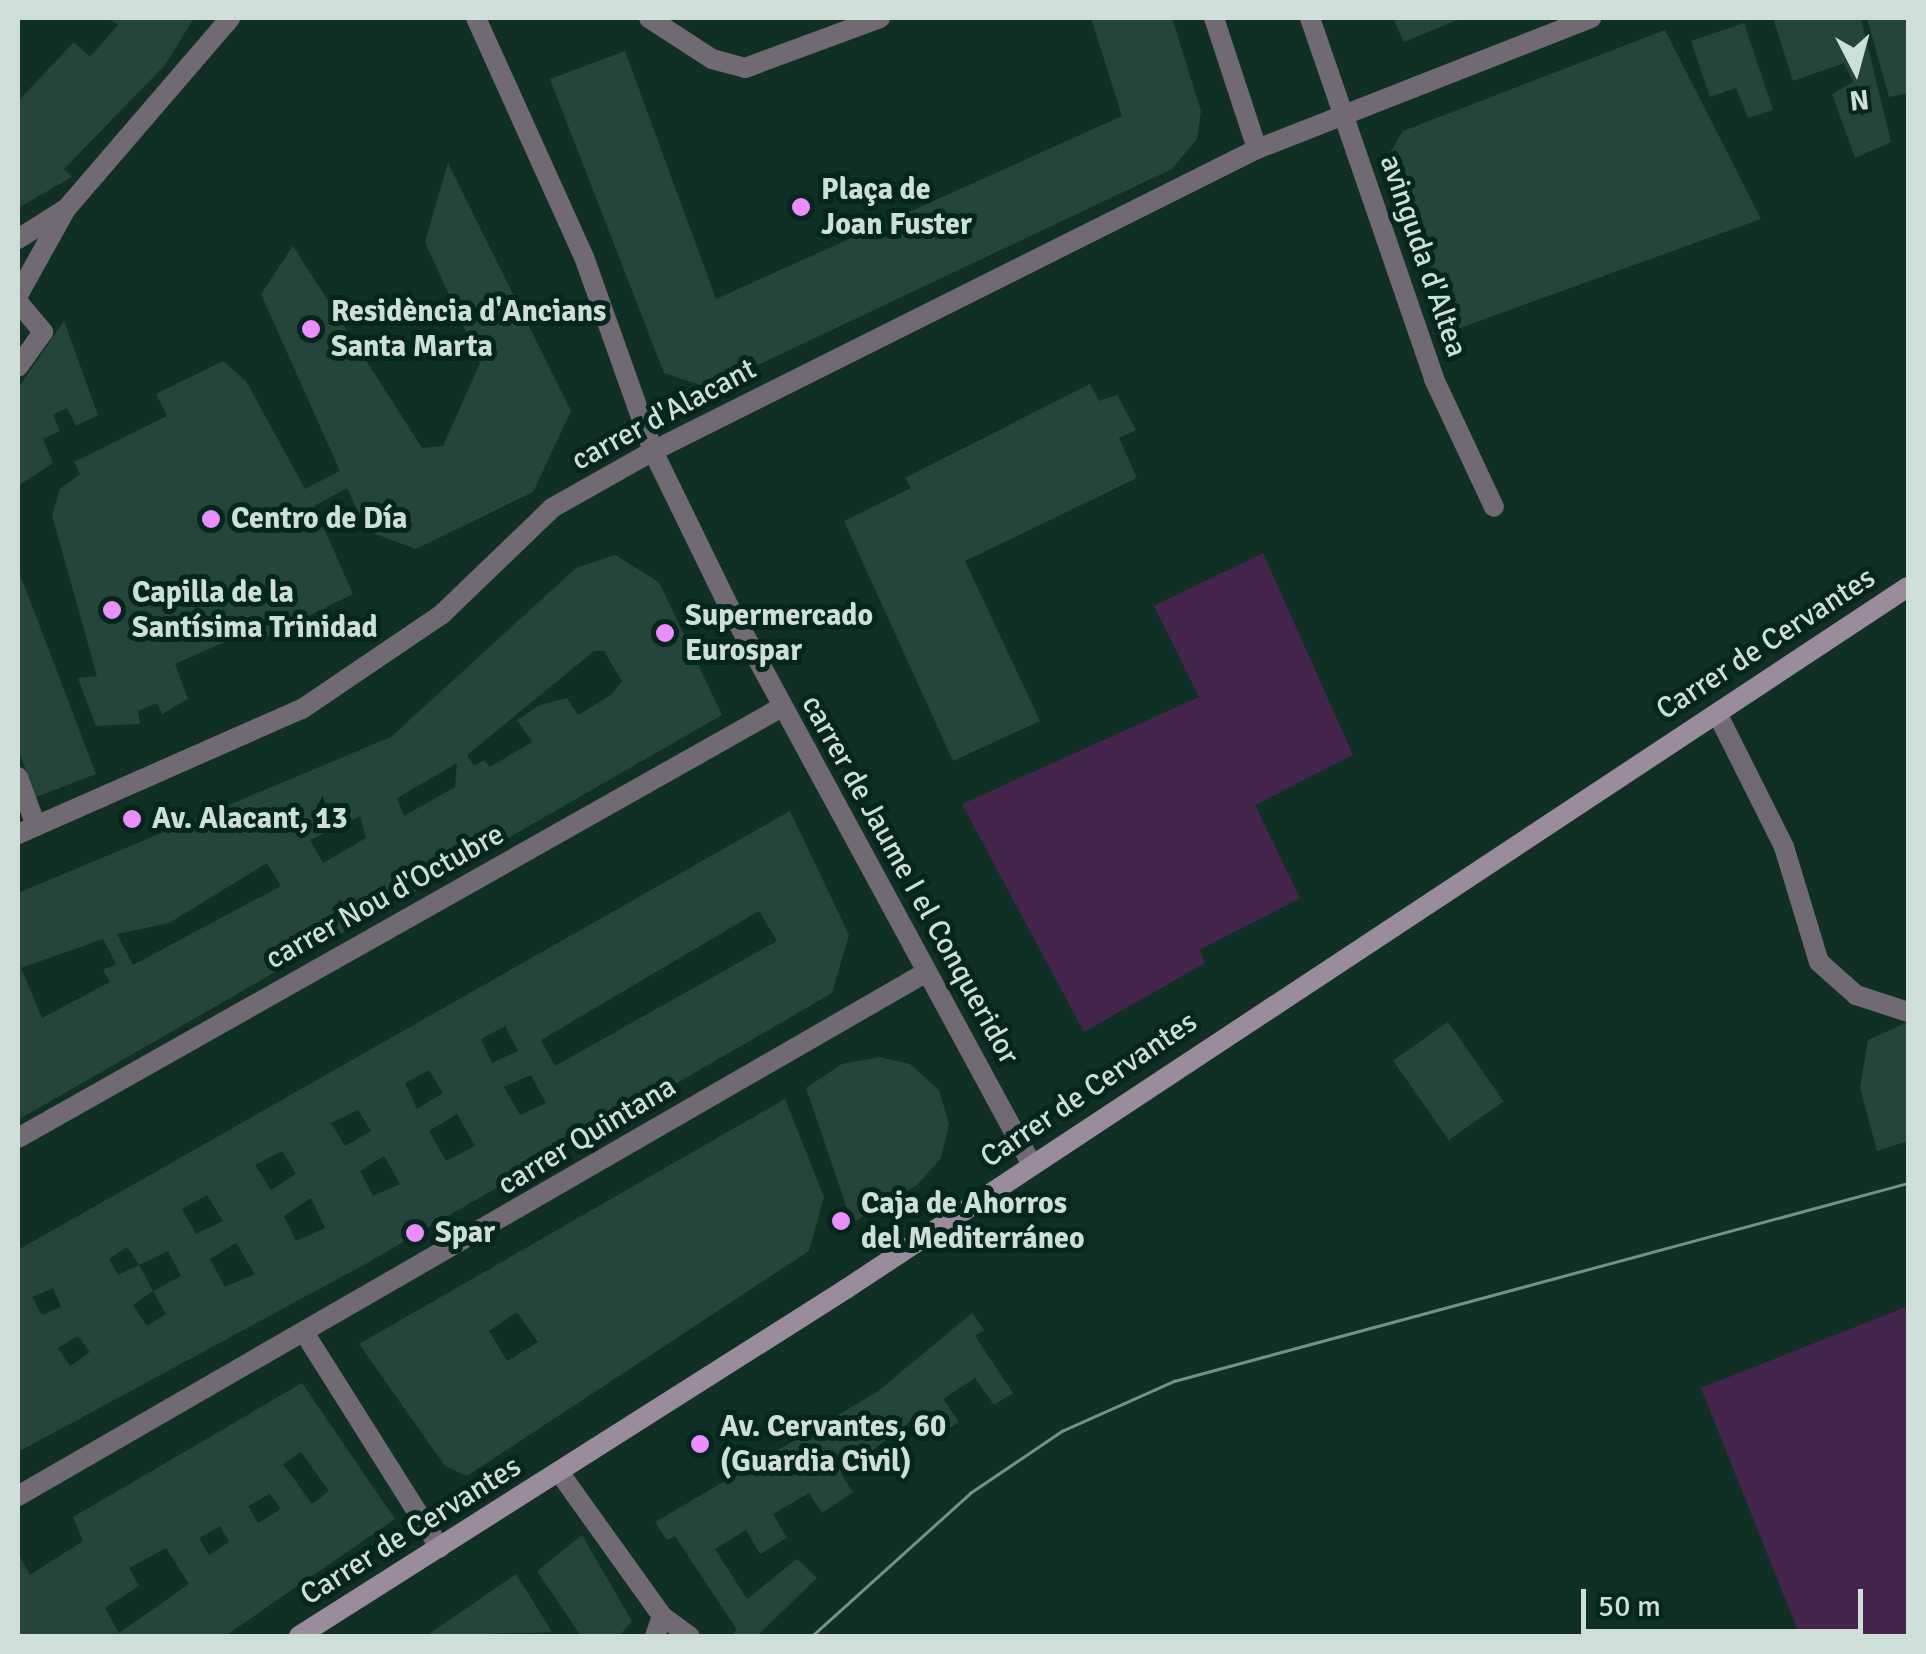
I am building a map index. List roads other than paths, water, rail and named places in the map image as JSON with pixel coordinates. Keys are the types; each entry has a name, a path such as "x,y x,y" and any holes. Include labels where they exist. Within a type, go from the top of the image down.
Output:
{"main road":[{"name":"Carrer de Cervantes","path":"299,1636 560,1472 1032,1165 1908,587"}],"street":[{"path":"18,295 66,209 230,18"},
{"name":"carrer de Jaume I el Conqueridor","path":"476,18 584,256 654,451 782,707 1032,1165"},
{"path":"649,18 712,59 745,68 880,18"},
{"path":"1214,18 1257,149"},
{"name":"avinguda d'Altea","path":"1310,18 1434,379 1494,507"},
{"name":"carrer d'Alacant","path":"27,830 302,709 441,615 552,508 654,451 1257,149 1591,18"},
{"path":"18,239 66,209"},
{"path":"18,302 42,332 18,367"},
{"name":"carrer Nou d'Octubre","path":"18,1138 782,707"},
{"path":"1717,712 1784,847 1819,962 1856,995 1908,1012"},
{"path":"18,777 27,830"},
{"name":"carrer Quintana","path":"18,1496 307,1337 926,973"},
{"path":"307,1337 440,1548"},
{"path":"560,1472 658,1626 690,1636"}],"tram line":[{"path":"812,1636 970,1493 1062,1431 1174,1381 1908,1183"}],"place":[{"name":"Plaça de Joan Fuster","path":"801,207"},
{"name":"Residència d'Ancians Santa Marta","path":"311,329"},
{"name":"Centro de Día","path":"211,519"},
{"name":"Capilla de la Santísima Trinidad","path":"112,610"},
{"name":"Supermercado Eurospar","path":"665,633"},
{"name":"Av. Alacant, 13","path":"132,819"},
{"name":"Caja de Ahorros del Mediterráneo","path":"841,1221"},
{"name":"Spar","path":"415,1233"},
{"name":"Av. Cervantes, 60 (Guardia Civil)","path":"700,1444"}]}
